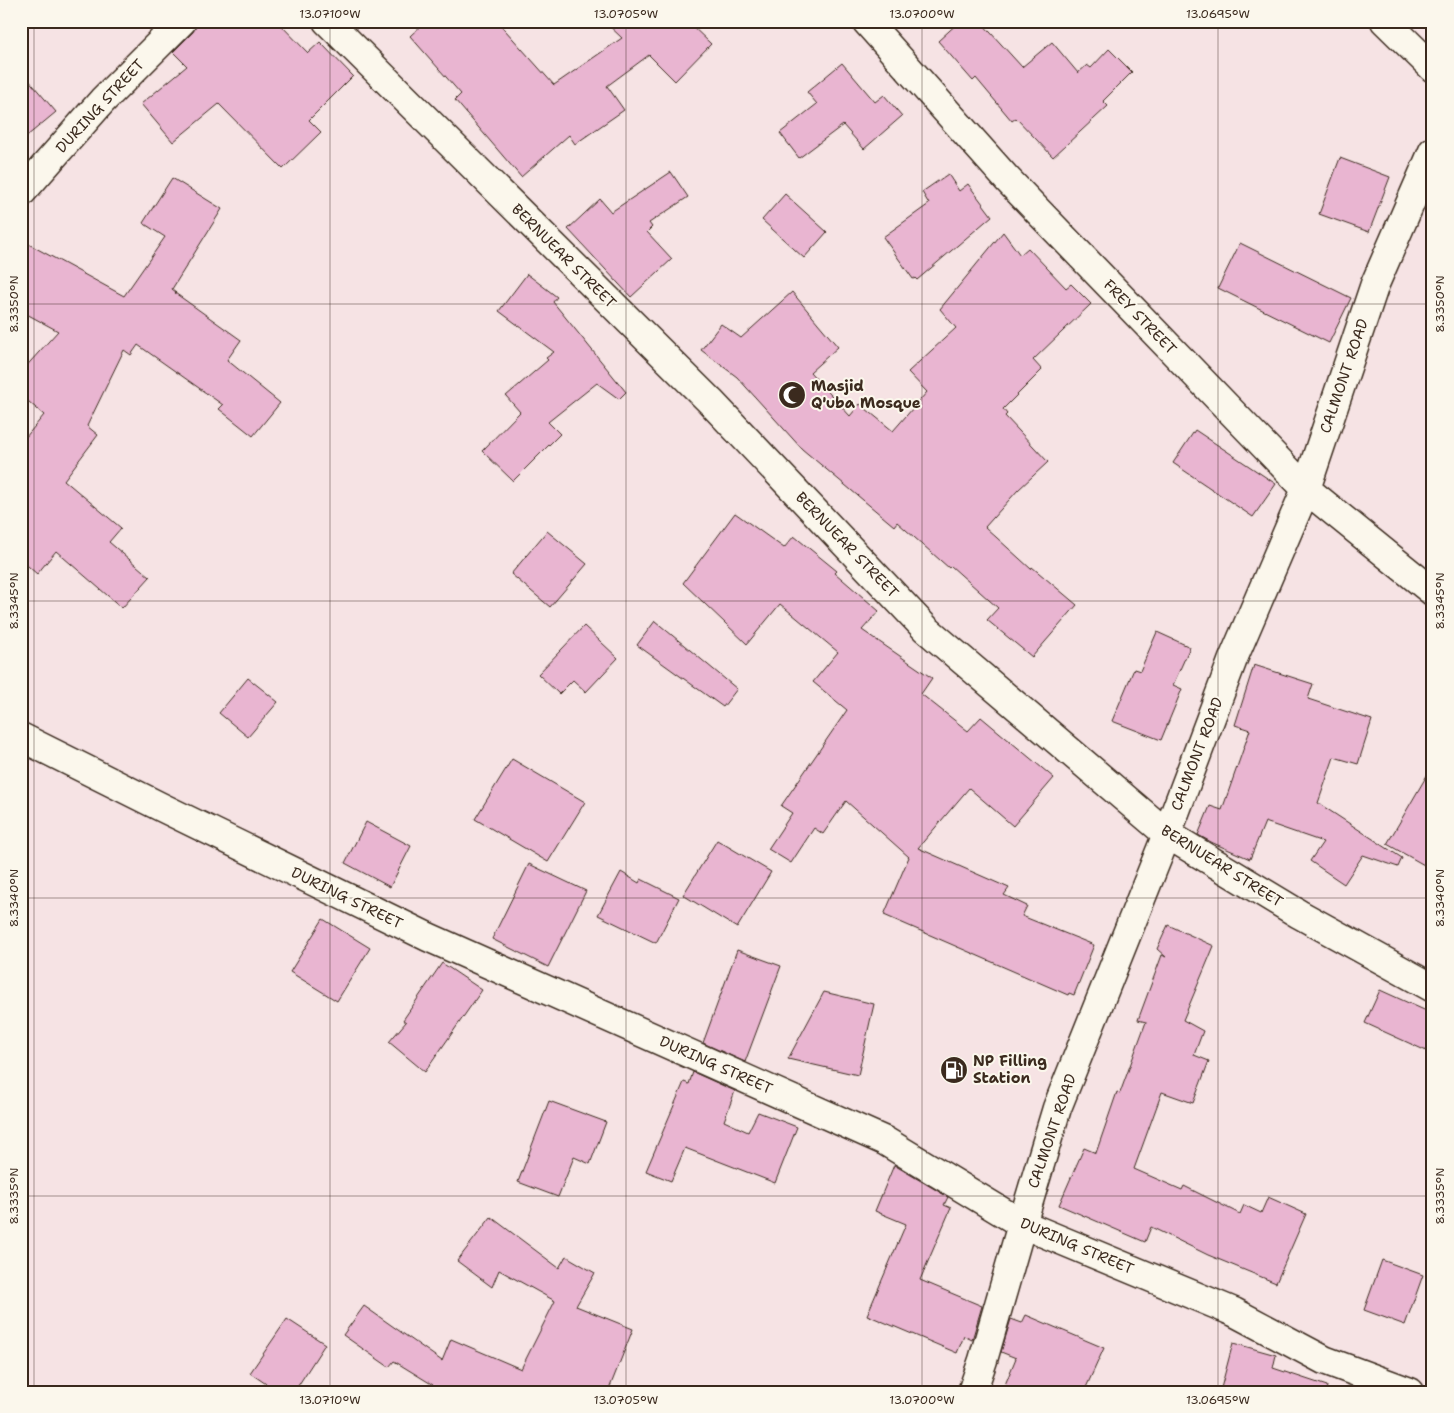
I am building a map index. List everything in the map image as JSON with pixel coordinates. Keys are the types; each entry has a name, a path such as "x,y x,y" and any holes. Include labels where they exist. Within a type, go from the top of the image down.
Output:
{"street":[{"name":"DURING STREET","path":"21,193 104,100 182,21"},
{"name":"BERNUEAR STREET","path":"327,21 711,402 926,629 1167,834 1299,914 1433,988"},
{"name":"FREY STREET","path":"866,21 1007,179 1306,489 1433,592"},
{"path":"1384,21 1433,68"},
{"name":"CALMONT ROAD","path":"972,1392 1057,1108 1167,834 1233,659 1306,489 1375,284 1433,151"},
{"name":"DURING STREET","path":"21,737 428,937 885,1141 1022,1224 1234,1312 1324,1360 1410,1392"}],"building":[{"path":"198,21 277,21 308,53 320,42 353,76 309,120 321,132 283,169 219,104 173,142 141,104 187,66 173,52 193,32"},
{"path":"426,21 497,21 554,85 622,38 604,21 687,21 711,44 675,81 649,55 607,86 624,110 575,144 569,135 521,177 455,100 461,94 410,36"},
{"path":"960,21 980,21 1022,67 1052,42 1078,73 1087,65 1091,68 1109,49 1132,72 1103,101 1108,106 1053,157 1016,118 1012,121 976,78 973,81 938,41"},
{"path":"842,63 875,102 884,95 902,116 864,149 843,125 799,158 780,133 817,104 807,92"},
{"path":"21,71 56,112 21,141"},
{"path":"1340,158 1390,177 1369,232 1319,214"},
{"path":"671,172 688,197 649,223 652,227 647,232 672,259 631,297 568,229 600,199 611,212"},
{"path":"948,174 959,191 968,184 992,216 917,280 913,279 883,237 929,204 922,192"},
{"path":"172,178 222,209 172,289 241,340 227,360 280,403 253,436 219,409 223,405 138,345 131,355 124,350 87,426 98,435 64,480 121,528 109,542 150,577 122,608 56,551 37,574 21,560 21,443 44,415 21,395 21,372 58,331 21,311 21,240 124,296 165,237 143,223"},
{"path":"785,194 827,232 804,258 762,220"},
{"path":"1003,232 1020,255 1028,248 1066,288 1071,284 1091,304 1033,360 1042,370 1003,409 1007,414 1005,416 1048,462 1018,490 985,527 1031,569 1032,567 1077,605 1032,657 987,620 998,608 951,566 949,568 897,522 894,526 802,449 737,377 701,350 721,324 741,338 792,292 838,347 810,372 850,416 860,404 893,431 927,392 908,372 956,328 940,309"},
{"path":"1240,243 1351,298 1329,343 1218,288"},
{"path":"527,274 557,297 553,302 626,392 619,399 597,383 548,422 560,434 513,481 482,451 520,412 506,396 548,360 546,358 554,352 499,311"},
{"path":"1195,430 1276,484 1253,517 1173,463"},
{"path":"735,513 784,548 794,536 837,571 835,573 879,611 862,630 932,678 921,694 968,731 981,717 1054,778 1013,826 969,788 918,848 1009,888 1004,895 1027,906 1022,916 1094,945 1074,995 1069,993 1068,995 884,915 909,857 846,801 823,834 814,828 791,863 768,849 792,813 781,806 847,710 813,682 838,652 780,604 747,644 683,583"},
{"path":"547,531 587,564 550,607 511,574"},
{"path":"655,621 737,689 723,707 637,645"},
{"path":"584,626 618,658 586,692 573,680 559,694 538,674"},
{"path":"1157,632 1190,647 1173,685 1182,689 1161,740 1112,721 1134,669 1140,671"},
{"path":"1254,665 1313,684 1308,699 1372,720 1358,764 1334,757 1318,803 1402,858 1398,867 1363,855 1344,884 1310,861 1323,842 1265,822 1250,859 1198,835 1210,806 1222,810 1250,730 1235,725"},
{"path":"248,678 278,702 248,737 219,713"},
{"path":"512,759 585,802 548,862 475,819"},
{"path":"1433,765 1433,870 1387,844"},
{"path":"366,822 411,846 390,887 345,863"},
{"path":"717,840 771,872 737,928 683,895"},
{"path":"529,864 586,891 548,967 492,939"},
{"path":"621,872 639,883 641,879 679,898 656,943 598,915"},
{"path":"323,919 370,948 337,1001 290,972"},
{"path":"1168,925 1214,946 1183,1020 1203,1031 1194,1055 1209,1061 1193,1103 1162,1092 1134,1169 1182,1190 1184,1186 1240,1214 1244,1205 1261,1213 1268,1197 1306,1214 1276,1283 1208,1255 1151,1227 1145,1242 1059,1205 1084,1148 1096,1153 1117,1092 1120,1093 1146,1022 1138,1020 1162,955 1166,957 1157,949"},
{"path":"737,950 781,966 745,1062 703,1043"},
{"path":"442,963 482,990 425,1072 389,1042 406,1022 403,1020"},
{"path":"1380,990 1433,1014 1433,1054 1365,1023"},
{"path":"824,992 874,1004 858,1075 788,1059"},
{"path":"693,1072 735,1091 724,1121 748,1132 758,1112 797,1127 775,1183 685,1148 671,1181 646,1171 684,1082 689,1084"},
{"path":"549,1101 606,1122 590,1164 574,1157 558,1197 518,1182"},
{"path":"894,1165 948,1197 944,1205 951,1208 920,1280 982,1306 972,1340 964,1336 957,1353 867,1315 906,1224 875,1211"},
{"path":"491,1217 559,1268 566,1256 595,1273 576,1306 633,1329 608,1392 430,1392 433,1385 394,1361 389,1367 343,1335 364,1306 442,1361 451,1339 521,1369 555,1301 499,1270 492,1287 457,1261"},
{"path":"1382,1260 1423,1275 1405,1325 1364,1310"},
{"path":"1026,1315 1104,1348 1084,1392 1002,1392 1016,1358 1001,1352 1011,1319 1022,1323"},
{"path":"287,1319 325,1344 294,1392 278,1392 250,1373"},
{"path":"1233,1343 1276,1355 1273,1368 1327,1386 1326,1392 1220,1392"}],"place":[{"name":"Masjid Q'uba Mosque","path":"792,395"},
{"name":"NP Filling Station","path":"954,1070"}]}
